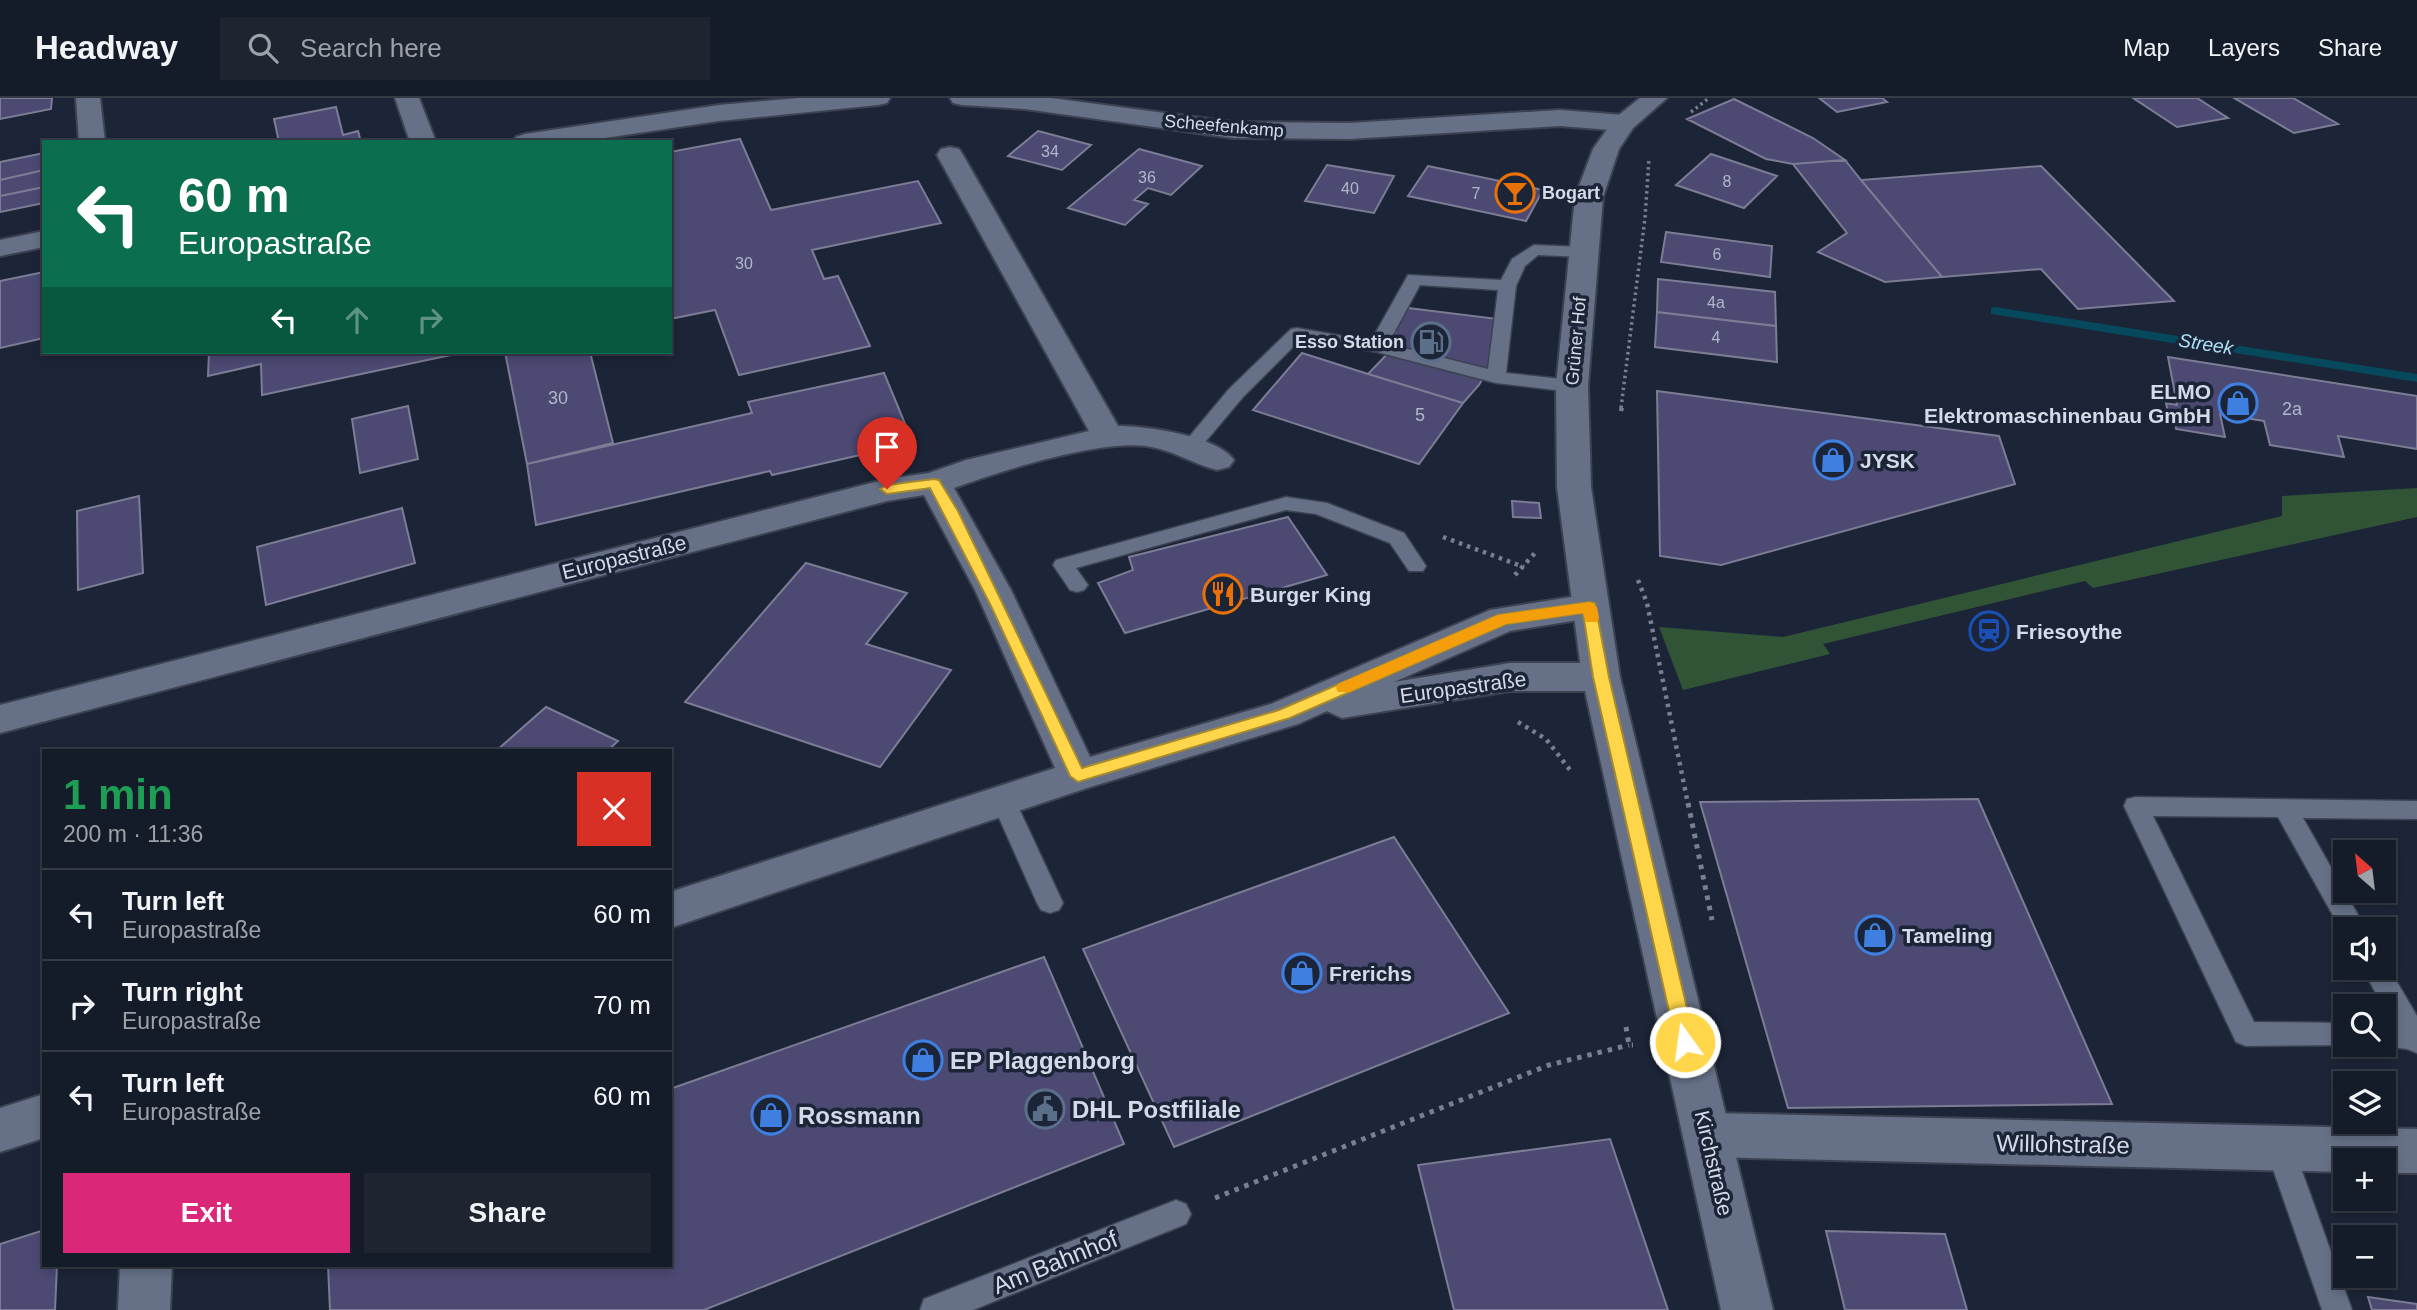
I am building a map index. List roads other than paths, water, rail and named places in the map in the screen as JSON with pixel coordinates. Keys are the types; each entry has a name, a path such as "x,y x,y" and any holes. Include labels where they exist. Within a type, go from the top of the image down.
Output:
{"street":[{"path":"88,98 92,140"},
{"path":"407,98 422,140"},
{"path":"538,140 719,113 863,98"},
{"name":"Scheefenkamp","path":"962,98 1066,107 1233,130 1350,131 1560,118 1624,123"},
{"path":"1475,98 1488,123"},
{"name":"Grüner Hof","path":"1590,607 1574,487 1572,386 1589,197 1588,146 1624,123 1655,98"},
{"name":"Scheefenkamp","path":"1488,123 1588,146"},
{"path":"950,155 1108,436"},
{"path":"0,248 42,239"},
{"name":"Europastraße","path":"0,719 887,489 934,483 978,467 1108,436 1147,436 1203,454"},
{"path":"934,483 999,606 1078,776"},
{"name":"Europastraße","path":"672,909 1078,776 1284,714 1503,619 1590,607"},
{"name":"Kirchstraße","path":"1590,607 1601,677 1661,944 1709,1135 1748,1310"},
{"name":"Europastraße","path":"1284,714 1510,677 1601,677"},
{"path":"0,1130 42,1117"},
{"name":"Willohstraße","path":"1709,1135 2417,1151"},
{"path":"144,1310 146,1267"}],"lane":[{"path":"1496,377 1507,286 1518,263 1534,250 1584,252"},
{"path":"1377,347 1414,279 1507,286"},
{"path":"1203,454 1236,393 1297,333 1377,347 1496,377 1572,386"},
{"path":"1077,585 1063,565 1286,503 1320,508 1398,538 1416,566"},
{"path":"1003,800 1050,903"},
{"path":"2333,1035 2246,1034 2136,806 2417,810"},
{"path":"2285,808 2346,917"},
{"path":"2382,980 2416,1038"},
{"path":"2396,1037 2416,1038"},
{"path":"2280,1149 2337,1310"},
{"name":"Am Bahnhof","path":"935,1310 1175,1214"}],"waterway":[{"name":"Streek","path":"1995,311 2417,378"}],"place":[{"name":"Bogart","path":"1515,193"},
{"name":"Esso Station","path":"1431,342"},
{"name":"ELMO Elektromaschinenbau GmbH","path":"2238,403"},
{"name":"JYSK","path":"1833,460"},
{"name":"Burger King","path":"1223,594"},
{"name":"Friesoythe","path":"1989,631"},
{"name":"Tameling","path":"1875,935"},
{"name":"Frerichs","path":"1302,973"},
{"name":"EP Plaggenborg","path":"923,1060"},
{"name":"DHL Postfiliale","path":"1045,1109"},
{"name":"Rossmann","path":"771,1115"}]}
